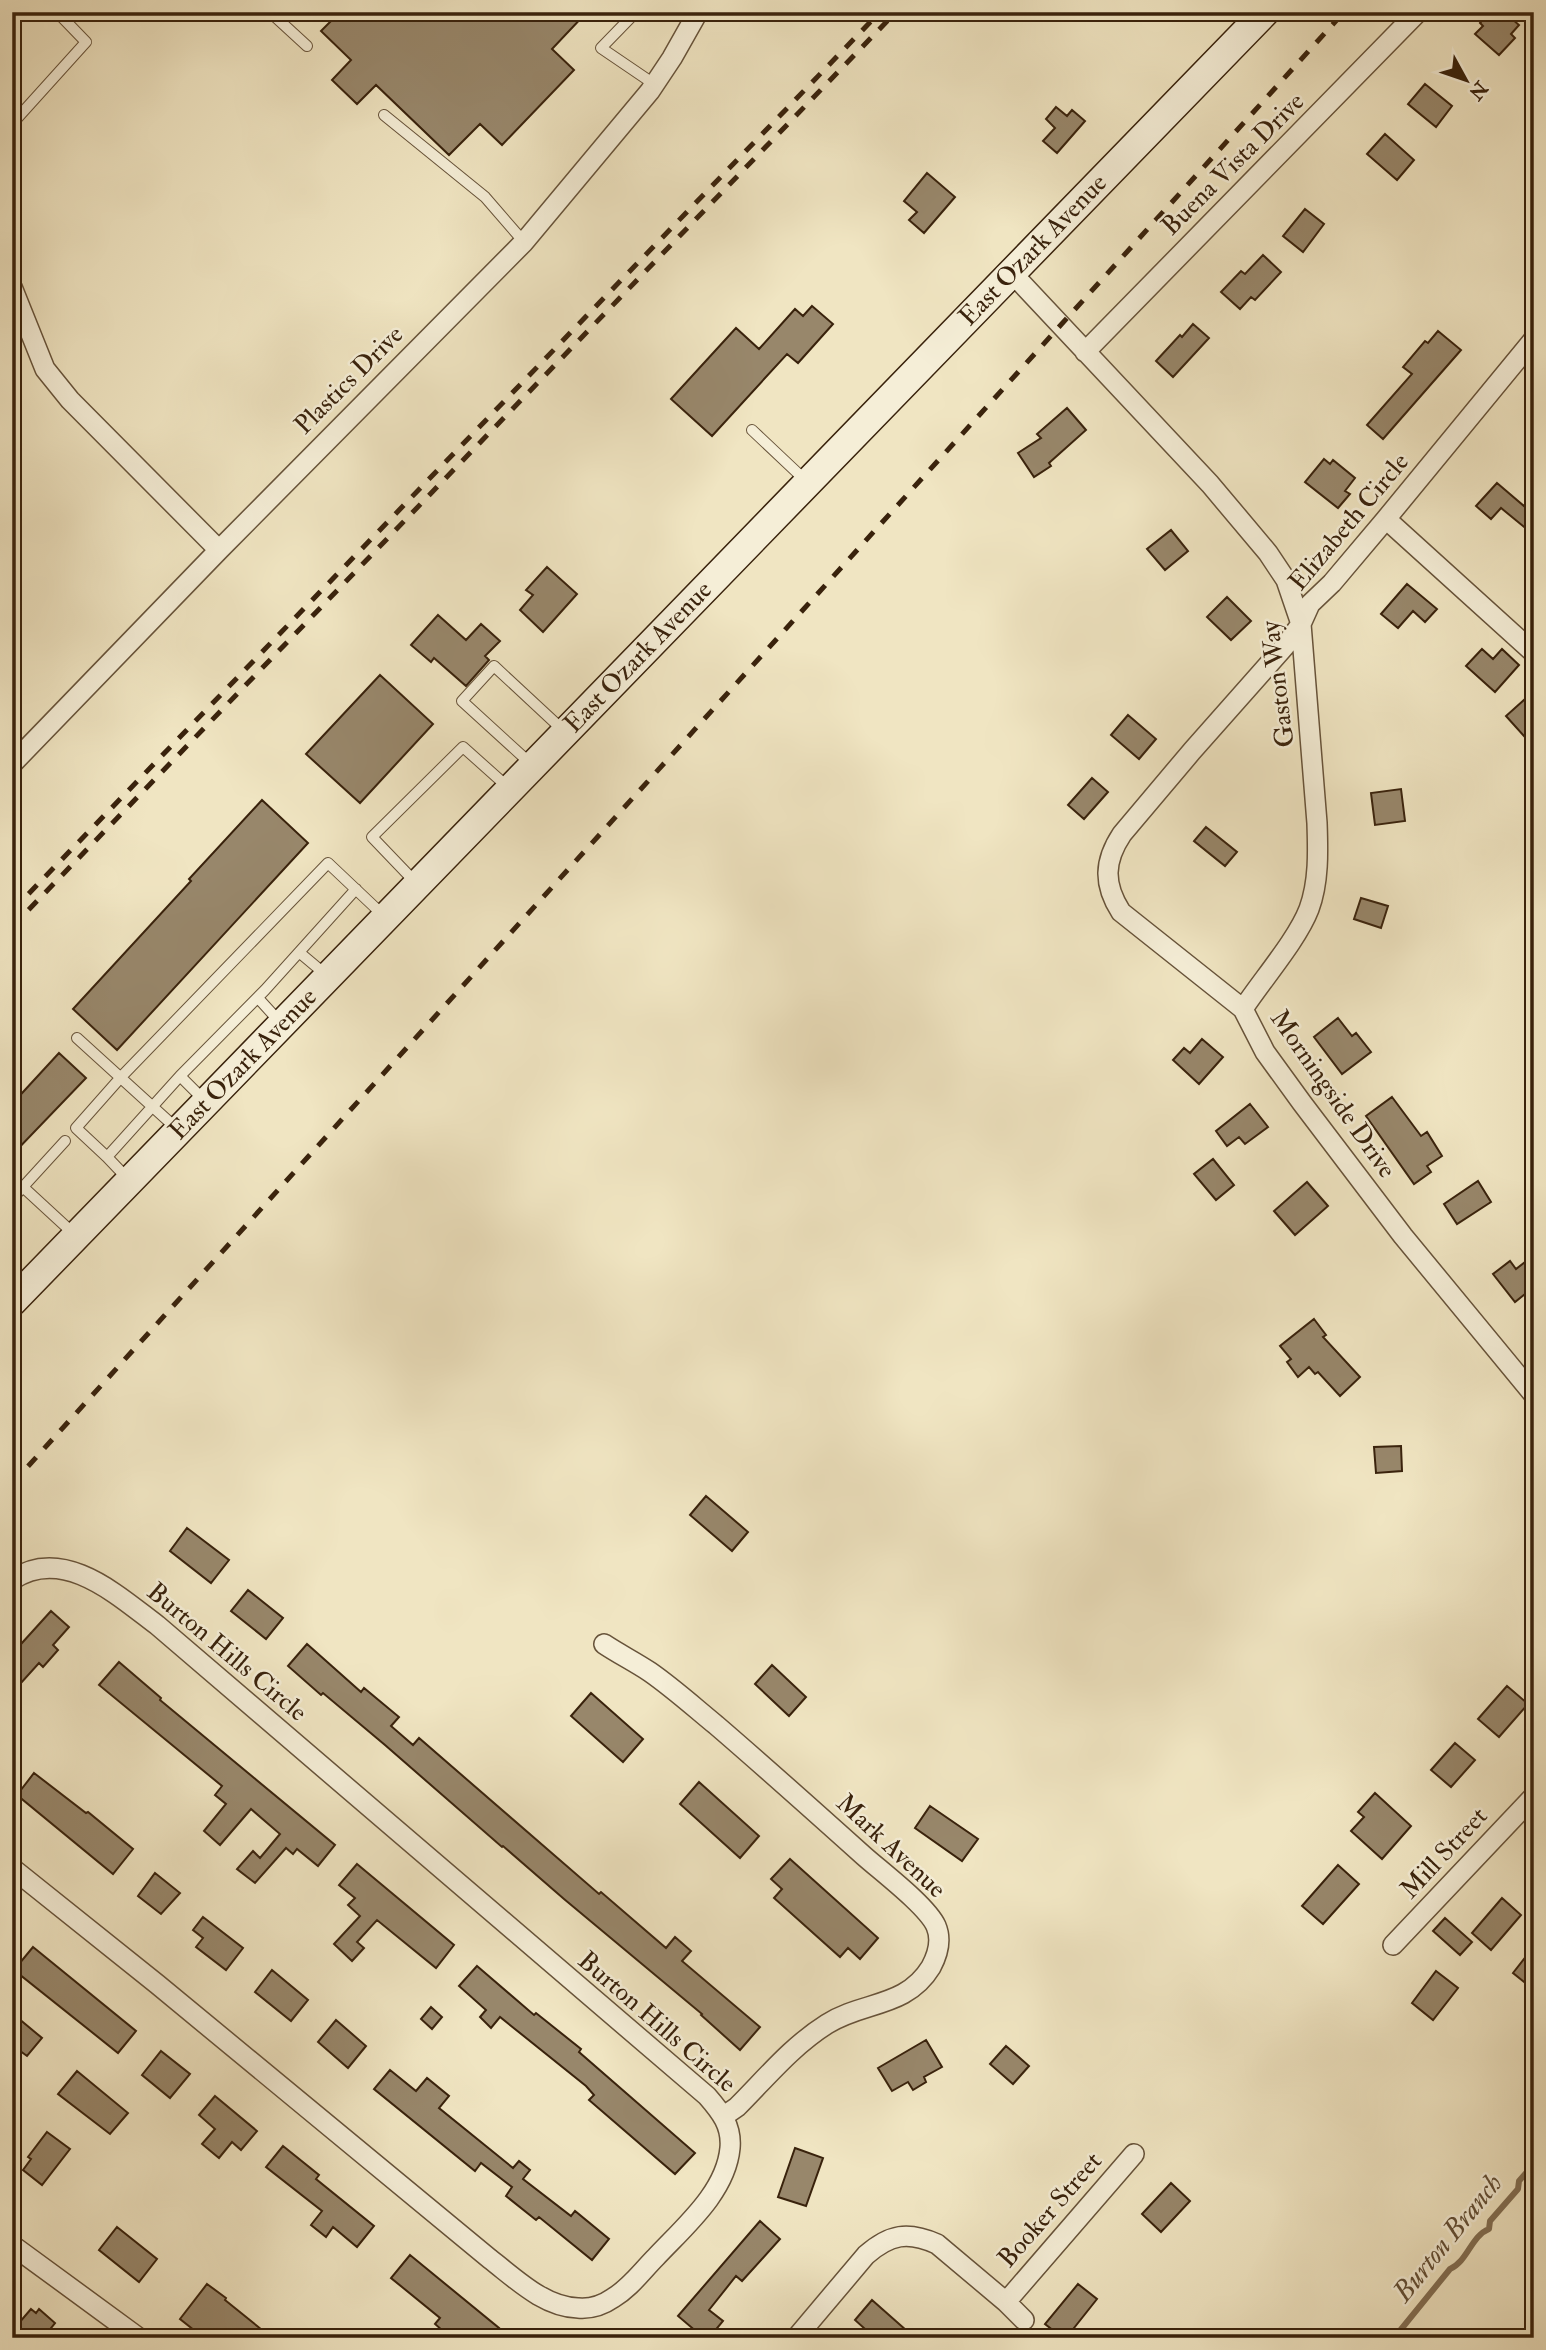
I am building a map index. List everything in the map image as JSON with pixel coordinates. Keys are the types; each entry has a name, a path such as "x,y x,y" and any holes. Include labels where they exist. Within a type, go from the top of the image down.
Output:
{"main road":[{"name":"East Ozark Avenue","path":"12,1302 1265,12"}],"street":[{"name":"Plastics Drive","path":"12,764 524,242 654,84 698,12"},
{"name":"Buena Vista Drive","path":"1084,352 1418,12"},
{"name":"Gaston Way","path":"1011,272 1210,484 1269,553 1286,580 1301,624 1317,823 1318,852 1314,886 1309,908 1300,926 1242,1009"},
{"path":"12,287 45,369 70,400 219,550"},
{"name":"Elizabeth Circle","path":"1122,834 1285,646 1301,624 1310,604 1332,583 1534,339"},
{"path":"1386,519 1534,653"},
{"name":"Morningside Drive","path":"1122,834 1113,848 1108,865 1108,883 1121,912 1242,1009 1265,1052 1403,1236 1534,1395"},
{"name":"Burton Hills Circle","path":"12,1580 36,1570 56,1568 80,1573 118,1596 157,1625 707,2096 724,2116 729,2131 730,2148 726,2167 693,2218 626,2288 597,2306 579,2308 558,2305 536,2294 491,2259 157,1983 12,1868"},
{"name":"Mark Avenue","path":"604,1644 650,1672 750,1754 900,1888 928,1915 937,1928 939,1941 933,1964 910,1991 894,2000 853,2011 819,2029 789,2053 737,2107 724,2116"},
{"name":"Mill Street","path":"1393,1945 1534,1796"},
{"name":"Booker Street","path":"1006,2302 1134,2154"},
{"name":"Booker Street","path":"806,2334 872,2249 892,2238 909,2235 937,2244 1024,2320"},
{"path":"12,2245 139,2338"}],"lane":[{"path":"13,121 86,42 57,12"},
{"path":"270,12 307,46"},
{"path":"636,12 601,48 654,84"},
{"path":"384,115 485,197 524,242"},
{"path":"752,430 808,483"},
{"path":"533,766 462,701 494,666 565,732"},
{"path":"418,884 372,837 463,747 510,789"},
{"path":"130,1181 76,1128 122,1076 328,863 386,918"},
{"path":"107,1157 132,1125 258,998 356,889"},
{"path":"300,953 328,977"},
{"path":"258,998 282,1024"},
{"path":"77,1038 179,1130"},
{"path":"180,1076 206,1102"},
{"path":"103,1099 113,1108"},
{"path":"12,1199 65,1141"},
{"path":"23,1187 76,1236"}],"building":[{"path":"340,12 587,12 552,49 574,70 502,145 480,124 449,155 376,85 357,104 332,80 351,60 321,31"},
{"path":"1489,12 1504,12 1519,25 1511,34 1515,38 1499,55 1475,34 1483,26 1480,23"},
{"path":"1425,84 1452,106 1436,127 1408,104"},
{"path":"1056,107 1067,116 1072,110 1085,121 1057,153 1043,141 1055,128 1046,119"},
{"path":"1385,134 1414,160 1397,180 1367,154"},
{"path":"927,173 955,197 924,233 909,220 917,212 904,201"},
{"path":"1305,209 1324,224 1303,252 1283,236"},
{"path":"1263,255 1281,272 1255,300 1251,297 1240,309 1221,292 1241,271 1245,274"},
{"path":"812,306 833,324 798,363 787,354 712,436 671,399 736,328 759,349 795,309 803,316"},
{"path":"1193,324 1209,338 1173,377 1156,361"},
{"path":"1438,331 1461,350 1383,439 1367,425 1412,374 1403,367 1425,341 1428,343"},
{"path":"1067,408 1086,430 1049,463 1051,466 1034,477 1018,453 1041,438 1037,434"},
{"path":"1324,459 1330,464 1333,460 1355,478 1345,491 1350,494 1338,508 1305,482"},
{"path":"1497,483 1524,506 1534,495 1534,535 1501,508 1491,519 1476,506"},
{"path":"1171,530 1188,551 1165,570 1147,549"},
{"path":"547,567 577,594 543,632 520,610 533,595 526,590"},
{"path":"1407,584 1437,609 1425,622 1413,611 1398,628 1381,614"},
{"path":"1227,597 1251,621 1231,640 1207,617"},
{"path":"438,615 466,640 481,624 500,641 485,656 489,660 466,686 434,658 431,662 411,645"},
{"path":"1482,649 1493,659 1502,649 1519,665 1495,692 1466,666"},
{"path":"380,675 433,724 360,803 306,754"},
{"path":"1534,691 1534,747 1506,716"},
{"path":"1128,715 1156,739 1139,759 1111,735"},
{"path":"1092,778 1108,792 1084,819 1068,805"},
{"path":"1401,789 1405,821 1375,825 1371,793"},
{"path":"262,800 308,843 117,1050 73,1009"},
{"path":"1206,827 1237,852 1225,866 1194,841"},
{"path":"1361,898 1388,906 1381,928 1354,919"},
{"path":"1338,1018 1352,1036 1356,1033 1371,1052 1342,1074 1314,1037"},
{"path":"1202,1039 1223,1057 1199,1084 1173,1060 1184,1048 1190,1053"},
{"path":"59,1053 86,1078 12,1155 12,1104"},
{"path":"1392,1097 1421,1136 1427,1132 1442,1156 1427,1166 1431,1172 1414,1184 1366,1116"},
{"path":"1250,1104 1268,1127 1245,1144 1239,1137 1227,1146 1216,1131"},
{"path":"1213,1159 1234,1185 1216,1200 1194,1174"},
{"path":"1478,1181 1491,1202 1457,1224 1444,1204"},
{"path":"1307,1182 1328,1206 1295,1235 1274,1211"},
{"path":"1534,1255 1534,1287 1515,1302 1493,1274 1510,1261 1516,1269"},
{"path":"1314,1319 1326,1335 1323,1337 1360,1377 1340,1396 1318,1372 1315,1374 1309,1367 1298,1377 1287,1362 1291,1359 1280,1346"},
{"path":"1401,1446 1402,1471 1376,1473 1374,1447"},
{"path":"706,1496 748,1532 732,1551 690,1515"},
{"path":"187,1528 229,1560 211,1583 170,1551"},
{"path":"248,1590 283,1618 266,1639 231,1611"},
{"path":"51,1611 69,1627 53,1645 58,1650 43,1667 39,1663 12,1693 12,1654"},
{"path":"307,1644 361,1692 364,1688 399,1717 391,1726 413,1745 419,1738 599,1894 601,1892 666,1948 675,1937 691,1951 682,1961 760,2027 740,2050 702,2014 288,1666"},
{"path":"119,1662 161,1698 160,1700 335,1845 318,1866 297,1849 293,1854 286,1848 255,1883 237,1869 253,1851 260,1858 280,1834 251,1809 220,1845 204,1831 226,1804 215,1795 222,1786 99,1685"},
{"path":"772,1665 806,1697 789,1716 755,1684"},
{"path":"1507,1686 1528,1704 1499,1737 1478,1719"},
{"path":"591,1693 643,1739 623,1762 571,1716"},
{"path":"1455,1743 1475,1760 1451,1787 1431,1770"},
{"path":"34,1773 133,1849 113,1874 17,1795"},
{"path":"699,1782 759,1836 740,1858 680,1804"},
{"path":"1375,1793 1411,1826 1382,1859 1351,1831 1364,1817 1358,1812"},
{"path":"930,1806 978,1839 962,1861 915,1828"},
{"path":"790,1859 878,1938 860,1959 848,1948 840,1957 774,1898 782,1889 771,1879"},
{"path":"357,1864 454,1945 436,1968 377,1920 357,1942 364,1948 352,1961 334,1944 360,1916 348,1905 355,1898 339,1885"},
{"path":"1338,1865 1359,1884 1323,1924 1302,1906"},
{"path":"155,1873 180,1893 161,1914 138,1896"},
{"path":"1502,1898 1521,1915 1491,1950 1472,1933"},
{"path":"203,1917 243,1948 226,1970 196,1947 203,1938 193,1930"},
{"path":"1445,1918 1472,1942 1460,1955 1433,1931"},
{"path":"1534,1946 1534,1990 1513,1973"},
{"path":"33,1947 136,2031 118,2053 14,1970"},
{"path":"477,1966 534,2015 536,2013 581,2049 579,2052 695,2153 675,2174 589,2100 594,2095 586,2086 500,2017 491,2028 480,2017 486,2010 459,1986"},
{"path":"272,1970 308,2000 291,2021 255,1992"},
{"path":"1436,1971 1458,1988 1433,2020 1412,2003"},
{"path":"431,2007 442,2017 432,2029 421,2019"},
{"path":"12,2013 42,2038 27,2056 12,2045"},
{"path":"336,2020 366,2046 348,2068 318,2042"},
{"path":"926,2040 942,2067 924,2077 926,2082 913,2090 908,2082 892,2091 878,2068"},
{"path":"1006,2046 1029,2066 1013,2084 990,2064"},
{"path":"161,2051 190,2074 170,2098 142,2075"},
{"path":"390,2070 416,2091 427,2078 449,2096 439,2108 513,2168 519,2161 530,2170 523,2179 571,2216 575,2211 609,2239 592,2260 539,2217 536,2220 506,2196 512,2187 481,2163 475,2171 374,2089"},
{"path":"77,2071 128,2113 110,2134 58,2094"},
{"path":"215,2096 257,2131 241,2150 232,2142 219,2158 202,2144 215,2129 199,2115"},
{"path":"47,2132 70,2149 42,2185 23,2170 31,2159 28,2157"},
{"path":"283,2146 319,2175 316,2179 374,2226 357,2247 333,2227 326,2237 311,2225 322,2211 266,2167"},
{"path":"795,2148 823,2158 806,2206 778,2197"},
{"path":"1171,2183 1190,2201 1161,2232 1142,2214"},
{"path":"760,2221 780,2239 742,2281 736,2276 709,2310 723,2321 709,2338 704,2338 678,2316"},
{"path":"117,2227 157,2259 139,2282 99,2250"},
{"path":"410,2255 499,2328 491,2338 451,2338 435,2324 440,2318 391,2278"},
{"path":"207,2284 272,2338 204,2338 180,2319"},
{"path":"1078,2284 1097,2299 1066,2338 1063,2338 1045,2324"},
{"path":"872,2300 915,2338 875,2338 855,2320"},
{"path":"31,2309 36,2313 39,2309 55,2323 43,2338 12,2338 12,2331"}],"waterway":[{"name":"Burton Branch","path":"1394,2338 1450,2269 1461,2260 1478,2237 1489,2229 1490,2221 1518,2189 1519,2181 1534,2164"}],"railway":[{"path":"12,911 880,12"},
{"path":"12,927 896,12"},
{"path":"12,1484 1344,12"}]}
